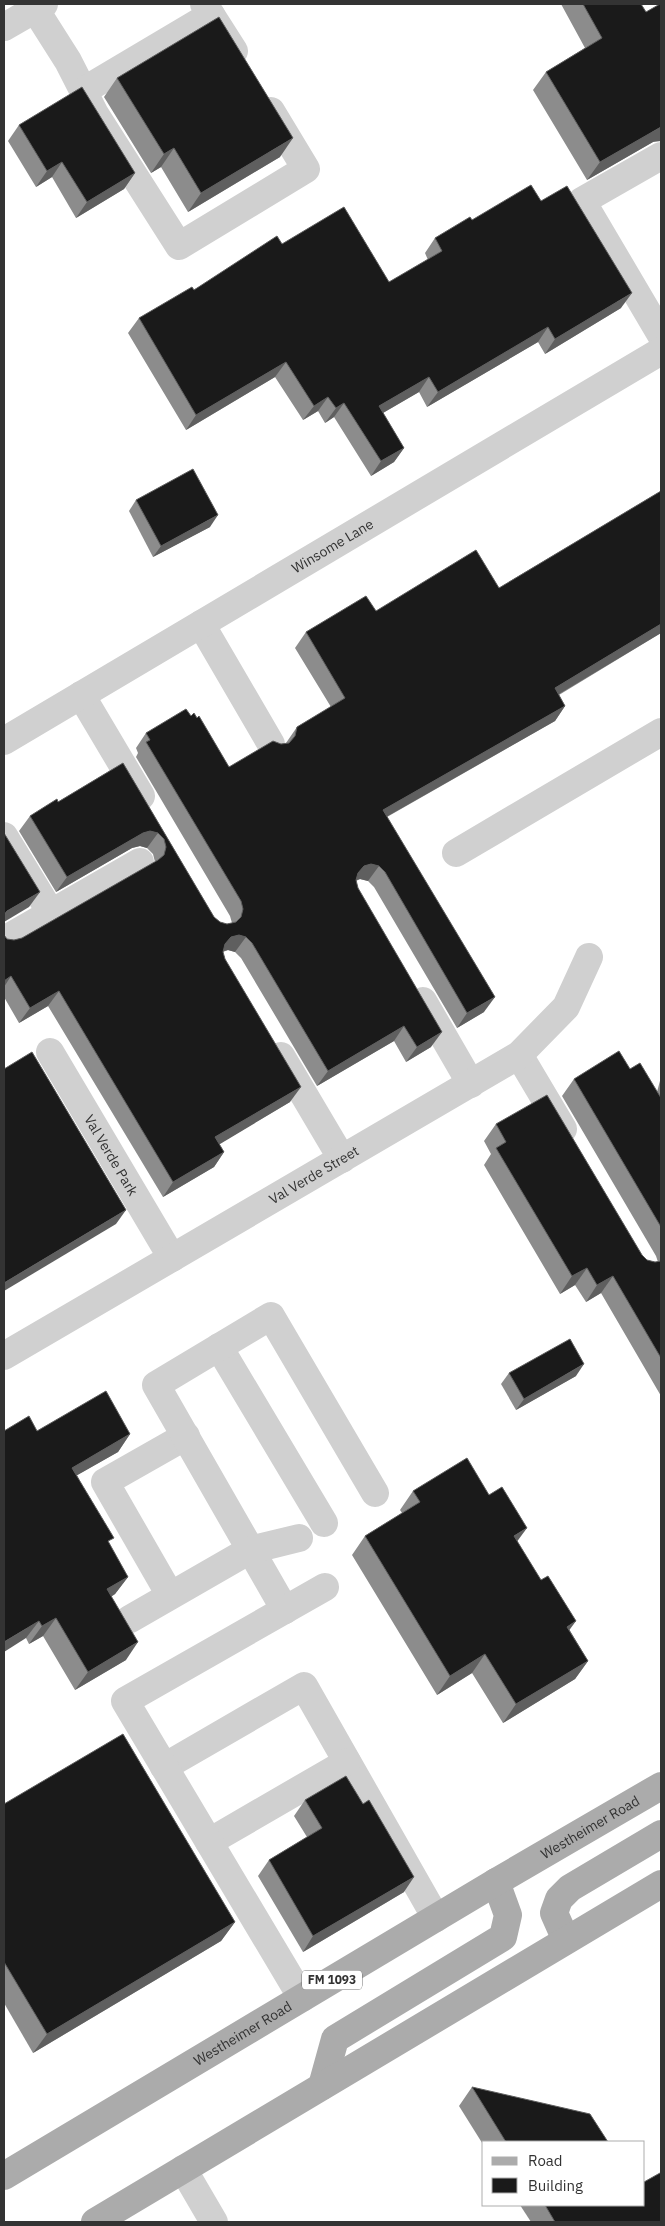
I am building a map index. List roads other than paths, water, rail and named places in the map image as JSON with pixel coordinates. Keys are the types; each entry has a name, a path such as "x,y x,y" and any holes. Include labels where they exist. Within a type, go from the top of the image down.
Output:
{"main road":[{"name":"Westheimer Road","path":"4,2176 496,1882 661,1786"},
{"path":"566,1940 554,1913 559,1899 570,1888 661,1834"},
{"path":"322,2086 335,2039 503,1937 508,1915 496,1882"},
{"path":"108,2219 183,2169 661,1884"}],"street":[{"path":"4,27 40,6 83,91 95,114 178,246 306,169 208,9 83,91"},
{"path":"661,156 582,202 661,335"},
{"name":"Winsome Lane","path":"4,741 661,351"},
{"path":"201,624 271,744"},
{"path":"81,695 151,814"},
{"path":"456,853 661,732"},
{"path":"4,836 51,913"},
{"path":"4,940 140,862"},
{"name":"Val Verde Street","path":"4,1356 519,1056 566,1007 588,956"},
{"path":"411,980 471,1084"},
{"path":"268,1033 342,1159"},
{"name":"Val Verde Park","path":"50,1052 172,1258"},
{"path":"519,1056 573,1147"},
{"path":"285,1610 156,1384 272,1316 375,1493"},
{"path":"219,1347 324,1523"},
{"path":"170,1596 105,1482 186,1436"},
{"path":"130,1618 250,1550 299,1538"},
{"path":"302,1998 125,1701 325,1587"},
{"path":"164,1767 304,1686 436,1918"},
{"path":"209,1842 347,1762"},
{"path":"183,2169 214,2222"}]}
